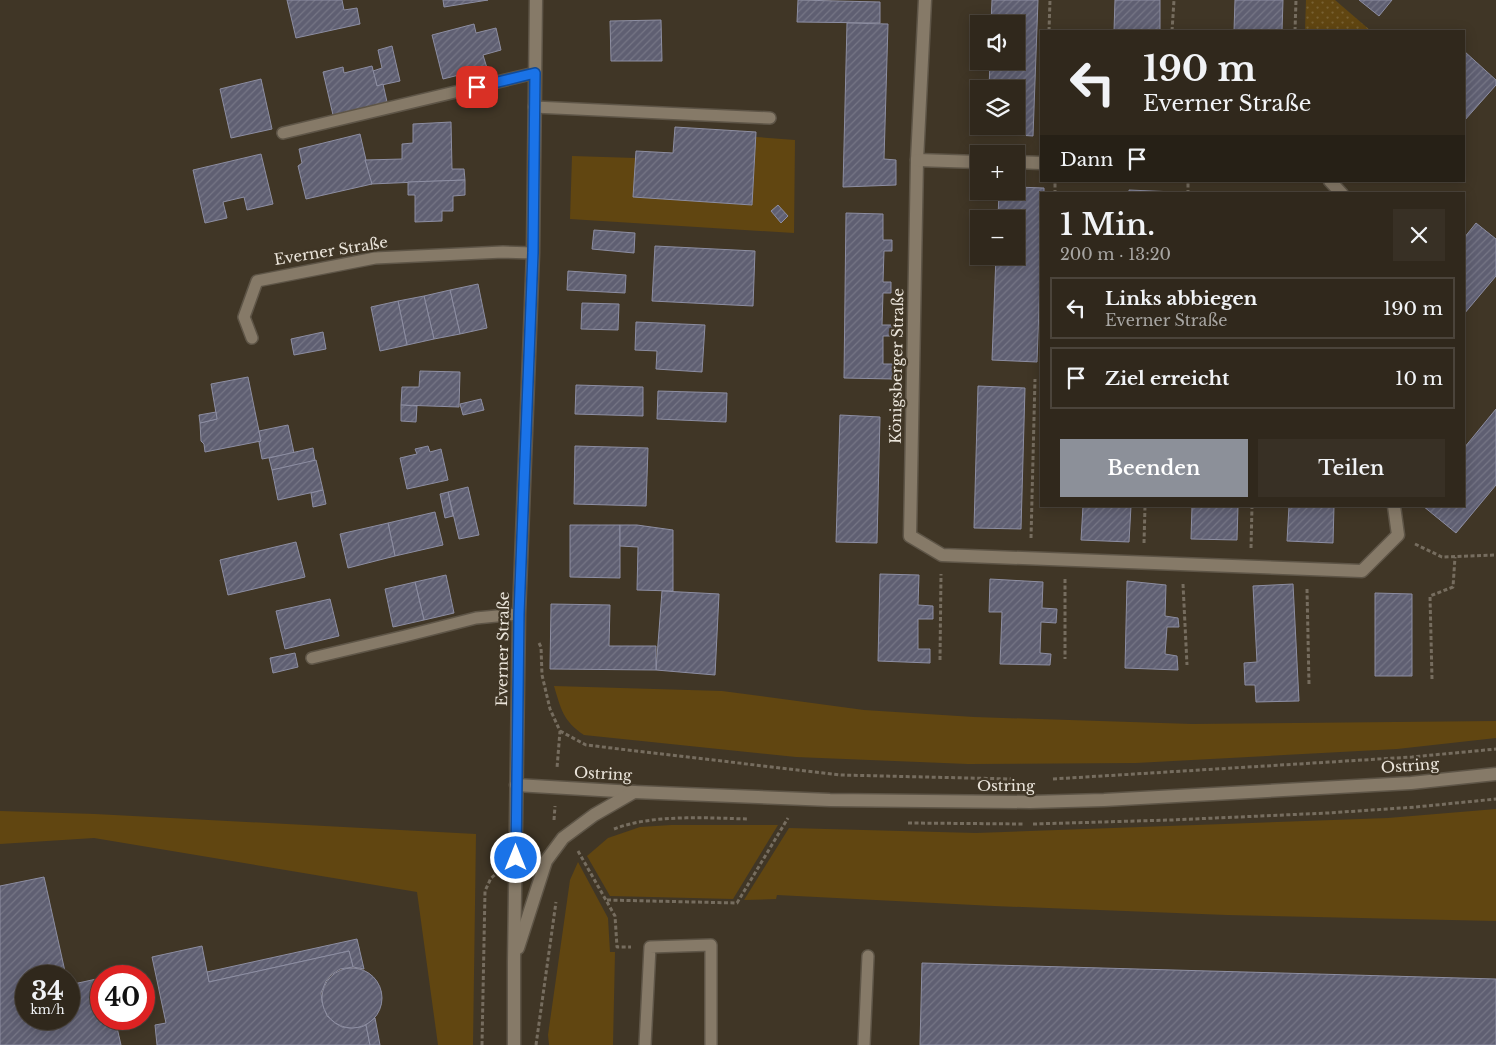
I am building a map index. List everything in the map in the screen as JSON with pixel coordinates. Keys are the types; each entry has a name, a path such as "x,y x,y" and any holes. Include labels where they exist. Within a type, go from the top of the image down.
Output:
{"street":[{"name":"Everner Straße","path":"514,1045 519,614 533,253 536,0"},
{"name":"Königsberger Straße","path":"925,0 917,160 910,536 942,555 1362,571 1398,536"},
{"path":"917,160 970,162"},
{"path":"1025,162 1040,163"},
{"path":"1331,182 1340,192"},
{"path":"1394,507 1398,536"},
{"name":"Ostring","path":"516,785 830,800 1030,802 1104,800 1402,784 1496,774"},
{"path":"514,961 546,861 563,838 594,815 634,792"}],"lane":[{"path":"283,134 535,73"},
{"path":"534,107 770,118"},
{"name":"Everner Straße","path":"252,338 244,317 257,281 375,258 503,252 533,253"},
{"path":"312,658 476,618 519,614"},
{"path":"645,1045 650,947 711,945 711,1045"},
{"path":"864,1045 868,956"}],"path":[{"path":"1049,30 1050,0"},
{"path":"1172,30 1174,0"},
{"path":"1295,30 1296,0"},
{"path":"1030,559 1035,379"},
{"path":"1144,563 1145,507"},
{"path":"1250,567 1252,507"},
{"path":"1398,536 1442,557 1496,555"},
{"path":"940,660 942,555"},
{"path":"1432,679 1430,596 1453,587 1455,557"},
{"path":"1064,560 1065,659"},
{"path":"1183,565 1186,666"},
{"path":"1307,569 1309,684"},
{"path":"519,614 541,647 542,675 550,709 560,731 586,745 840,775 1016,780"},
{"path":"1046,780 1496,749"},
{"path":"607,900 737,903 788,820"},
{"path":"574,858 579,851 615,916 616,947 650,947"},
{"path":"482,1045 486,891 491,878 516,858"},
{"path":"536,1045 556,897"}],"shaded area":[{"path":"1306,0 1335,0 1370,30 1305,30"},
{"path":"756,137 795,140 794,233 570,219 572,156 636,158 634,197 752,205"},
{"path":"554,686 722,691 864,710 974,717 1192,724 1496,721 1496,738 1397,749 1136,763 968,764 796,757 584,735 571,725 567,719 561,708"},
{"path":"1496,809 1496,921 1227,915 777,895 776,899 744,900 789,828 976,833 1388,818"},
{"path":"0,811 95,814 476,834 473,1045 438,1045 417,892 94,838 0,844"},
{"path":"671,825 778,825 733,899 610,896 587,856 608,838 640,827"},
{"path":"578,862 608,918 610,952 615,952 613,1045 549,1045 548,1035 570,880"}],"building":[{"path":"287,0 342,0 344,10 357,8 360,24 296,38"},
{"path":"443,0 488,0 444,7"},
{"path":"798,0 880,2 880,23 797,22"},
{"path":"992,0 1038,0 1033,136 1018,135 1025,135 1025,80 989,80 990,70 1025,70 1025,15 991,15"},
{"path":"1115,0 1160,0 1160,30 1114,30"},
{"path":"1235,0 1283,0 1282,30 1234,30"},
{"path":"1359,0 1392,0 1379,16"},
{"path":"661,20 662,61 611,61 610,21"},
{"path":"847,23 888,24 884,159 896,160 896,185 843,187"},
{"path":"474,24 476,33 496,28 501,50 483,55 487,68 443,79 432,35"},
{"path":"392,46 400,81 377,86 373,71 382,68 378,50"},
{"path":"1465,52 1496,80 1496,85 1465,120"},
{"path":"372,66 377,86 383,84 387,102 333,115 323,72 343,67 344,73"},
{"path":"261,79 272,129 231,138 220,89"},
{"path":"451,122 452,169 464,169 465,180 371,184 365,160 402,159 402,144 413,143 413,124"},
{"path":"675,127 756,132 752,205 633,197 636,151 673,153"},
{"path":"360,134 372,184 306,199 298,166 302,163 299,149"},
{"path":"261,154 273,204 247,210 244,197 223,202 227,218 205,223 193,170"},
{"path":"465,180 465,195 453,196 453,211 442,211 442,221 415,222 415,195 408,195 408,182"},
{"path":"1025,187 1044,188 1044,192 1040,192 1040,280 1037,362 992,360 996,265 1025,265 1025,210 998,210 999,200 1025,200"},
{"path":"1129,190 1175,192 1129,192"},
{"path":"778,205 788,216 781,223 771,211"},
{"path":"846,213 883,214 883,240 892,240 892,251 884,251 883,282 891,282 891,293 883,293 882,325 892,325 892,336 883,336 883,364 893,364 893,379 844,378"},
{"path":"1476,223 1496,239 1496,276 1465,313 1465,237"},
{"path":"594,230 635,233 634,253 592,249"},
{"path":"655,246 755,251 753,306 652,301"},
{"path":"568,271 626,275 625,293 567,290"},
{"path":"478,284 487,328 460,334 450,290"},
{"path":"450,290 460,334 434,339 424,296"},
{"path":"424,296 434,339 407,345 398,301"},
{"path":"398,301 407,345 380,351 371,307"},
{"path":"582,303 619,304 618,330 581,329"},
{"path":"636,322 705,325 702,372 656,369 657,351 635,350"},
{"path":"323,332 326,349 294,355 291,339"},
{"path":"420,371 460,372 459,407 401,405 402,387 419,387"},
{"path":"248,377 261,441 205,452 204,444 201,441 200,423 217,419 211,384"},
{"path":"576,385 643,387 643,416 575,414"},
{"path":"978,386 1025,388 1021,529 974,528"},
{"path":"658,391 727,393 726,422 657,419"},
{"path":"481,399 484,410 463,415 460,404"},
{"path":"401,405 417,406 416,422 401,421"},
{"path":"1496,409 1496,485 1456,533 1424,507 1465,507 1465,447"},
{"path":"216,412 217,419 200,423 199,415"},
{"path":"840,415 880,417 877,543 836,542"},
{"path":"288,425 294,453 262,459 259,431"},
{"path":"428,446 430,452 441,449 448,480 407,489 400,458 417,454 415,449"},
{"path":"575,446 648,448 646,506 574,504"},
{"path":"313,448 315,461 272,470 269,458"},
{"path":"316,460 323,490 278,500 272,470"},
{"path":"468,487 479,535 459,539 448,492"},
{"path":"323,490 326,504 313,507 311,493"},
{"path":"448,492 453,516 445,518 440,494"},
{"path":"1083,507 1131,507 1129,542 1081,540"},
{"path":"1192,507 1238,507 1237,540 1191,539"},
{"path":"1289,507 1334,507 1333,543 1287,541"},
{"path":"435,512 443,545 395,556 388,523"},
{"path":"388,523 395,556 348,568 340,534"},
{"path":"570,525 620,525 620,578 570,577"},
{"path":"620,525 637,525 673,530 673,591 637,590 638,547 620,546"},
{"path":"296,542 305,577 228,595 220,560"},
{"path":"880,574 919,575 918,605 933,606 933,619 918,619 918,649 930,649 930,663 878,661"},
{"path":"446,575 454,613 424,620 415,582"},
{"path":"990,579 1043,582 1042,608 1057,609 1056,623 1041,622 1040,653 1051,654 1050,665 1000,664 1002,612 989,612"},
{"path":"1127,581 1166,585 1165,616 1178,618 1179,627 1167,627 1165,654 1177,656 1178,670 1125,668"},
{"path":"415,582 424,620 393,627 385,589"},
{"path":"1293,584 1299,701 1256,702 1255,685 1245,685 1244,663 1257,662 1253,586"},
{"path":"662,591 719,594 715,675 656,670"},
{"path":"1375,593 1412,594 1412,676 1375,676"},
{"path":"330,599 339,636 285,649 276,611"},
{"path":"551,604 610,605 609,646 656,646 656,670 550,669"},
{"path":"295,653 298,667 273,673 270,658"},
{"path":"44,877 64,965 15,965 15,1030 80,1030 80,983 90,980 90,1030 118,1030 121,1045 0,1045 0,886"},
{"path":"357,939 364,969 353,967 349,951 209,982 207,972"},
{"path":"202,946 209,982 349,951 353,967 340,969 331,975 321,993 322,1002 327,1016 342,1027 350,1028 366,1025 370,1045 157,1045 155,1025 166,1023 152,957"},
{"path":"922,963 1496,979 1496,1045 920,1045"},
{"path":"346,968 358,968 374,976 380,986 382,998 380,1010 374,1020 358,1028 346,1028 330,1020 322,1004 322,992 330,976"},
{"path":"375,1018 380,1045 370,1045 366,1025"}],"route":[{"path":"477,87 535,73 533,253 519,614 516,858"}]}
